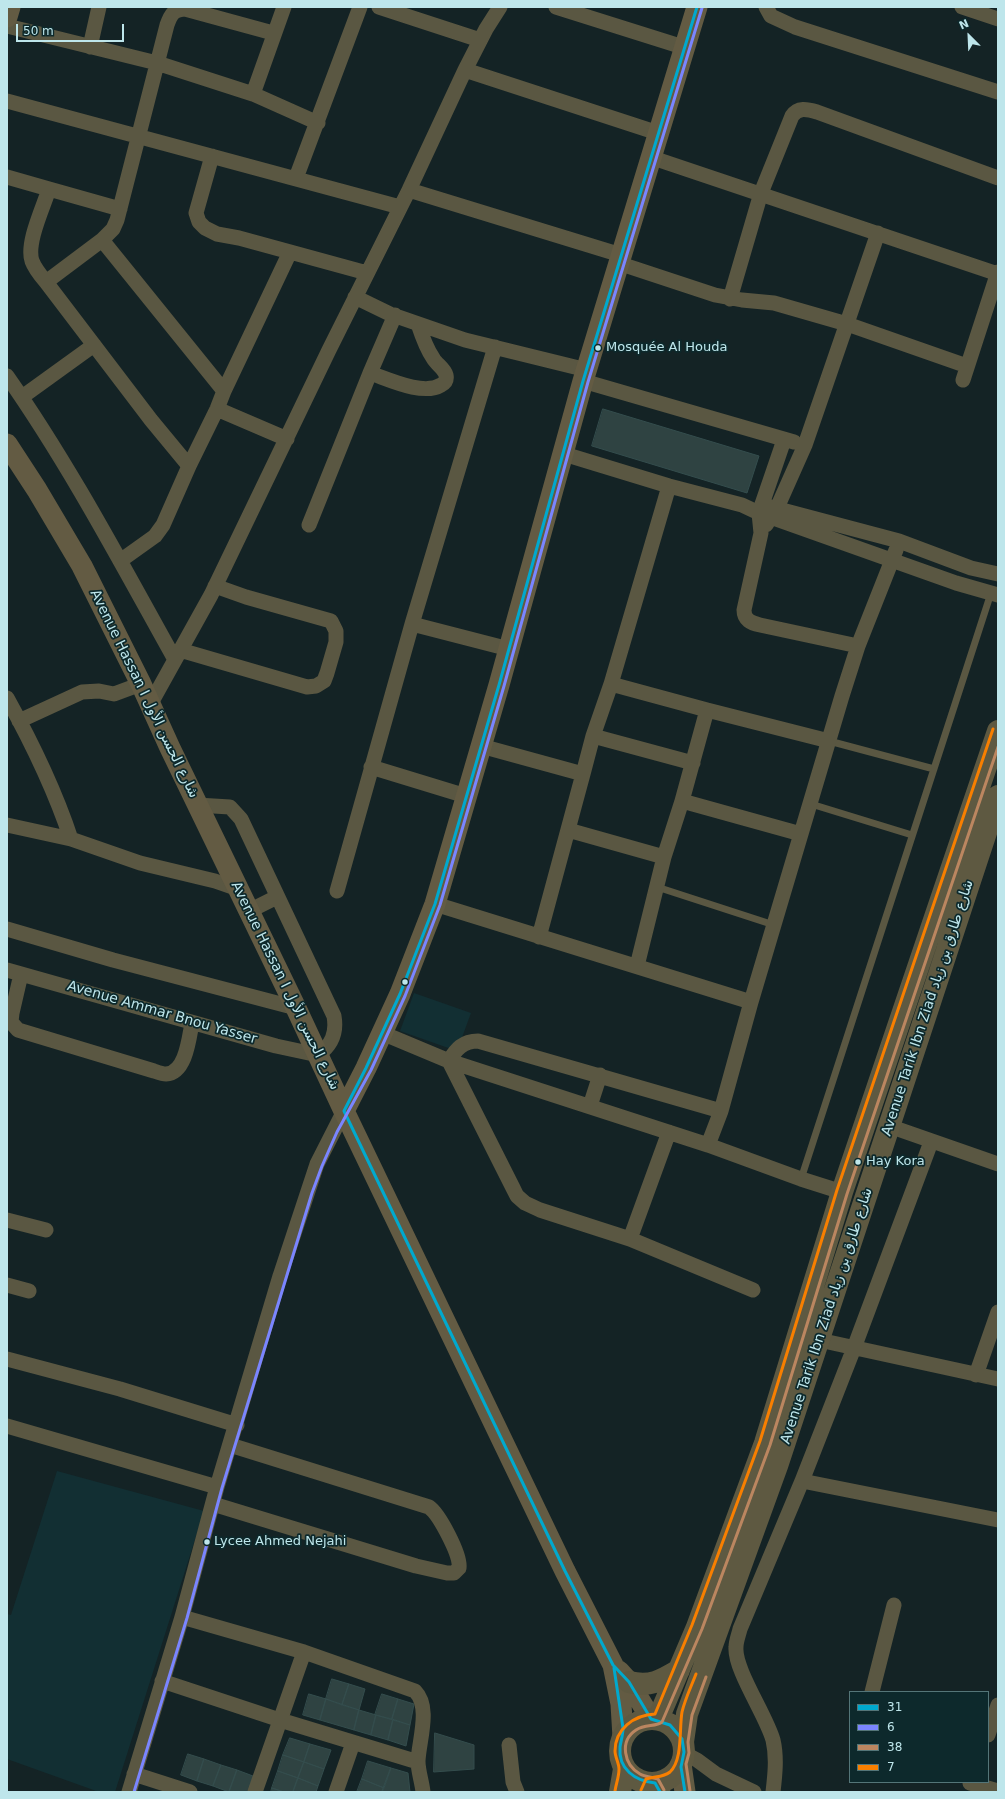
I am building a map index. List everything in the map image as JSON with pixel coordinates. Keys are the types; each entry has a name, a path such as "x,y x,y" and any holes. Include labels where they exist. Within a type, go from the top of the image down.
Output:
{"main road":[{"path":"7,17 10,7"},
{"path":"344,1110 382,1033 436,904 585,376 683,47 697,7"},
{"name":"Avenue Hassan I شارع الحسن الأول","path":"7,444 38,490 82,566 142,684 248,912 296,1008 566,1571 613,1665 621,1704 623,1737 620,1748 624,1769"},
{"name":"Avenue Tarik Ibn Ziad شارع طارق بن زياد","path":"654,1719 679,1670 697,1627 766,1443 842,1192 998,731"},
{"name":"Avenue Tarik Ibn Ziad شارع طارق بن زياد","path":"683,1753 687,1714 777,1466 888,1126 992,834 998,796"},
{"name":"Avenue Hassan I شارع الحسن الأول","path":"613,1665 629,1682 654,1719 673,1726 679,1734 683,1753 685,1792"},
{"path":"629,1682 638,1684 660,1681 679,1670"},
{"path":"623,1737 627,1730 634,1724 642,1720 654,1719"},
{"path":"624,1769 632,1776 652,1788 671,1777 683,1753"},
{"path":"620,1792 624,1769"}],"street":[{"path":"90,46 99,7"},
{"path":"253,94 284,7"},
{"path":"296,178 318,123 360,7"},
{"path":"379,7 480,40"},
{"path":"151,704 215,586 355,297 409,190 465,70 480,40 500,7"},
{"path":"556,7 683,47"},
{"path":"766,7 771,16 795,27 998,92"},
{"path":"962,7 998,19"},
{"path":"46,282 102,240 113,229 140,136 157,63 171,14 177,10 185,10 274,32"},
{"path":"7,26 157,63 253,94 318,123"},
{"path":"465,70 658,133"},
{"path":"7,101 400,206"},
{"path":"730,299 761,193 792,116 801,109 817,112 998,178"},
{"path":"212,156 196,213 199,222 205,228 216,234 239,238 367,273"},
{"path":"409,190 620,259 730,299 774,303 847,324 965,373 998,273 650,157"},
{"path":"7,177 120,209"},
{"path":"49,190 30,250 32,261 46,282 94,345 189,466"},
{"path":"767,511 805,445 878,233"},
{"path":"102,240 224,391"},
{"path":"120,562 155,536 163,525 189,466 290,252"},
{"path":"355,297 418,324 465,340 495,347 784,440 805,445"},
{"path":"309,525 370,372 395,315"},
{"path":"370,372 412,387 425,389 438,387 444,383 446,378 445,373 428,350 418,324"},
{"path":"22,397 94,345"},
{"path":"337,891 412,624 495,347"},
{"path":"7,376 78,485 120,562 177,654 307,687 316,686 324,680 336,642 336,632 331,621 246,597 215,586"},
{"path":"217,409 287,438"},
{"path":"784,440 744,610 745,618 751,623 760,626 858,646"},
{"path":"564,454 669,486 742,505 899,541 971,568 998,574"},
{"path":"539,937 593,736 611,684 669,486"},
{"path":"767,511 892,560 994,594"},
{"path":"708,1145 720,1112 751,1002 858,646 899,541"},
{"path":"412,624 509,649"},
{"path":"19,721 82,692 99,691 114,694 142,684"},
{"path":"611,684 829,741"},
{"path":"7,698 62,813 71,839"},
{"path":"637,966 664,857 682,802 707,710"},
{"path":"593,736 693,763"},
{"path":"481,746 583,774"},
{"path":"371,767 466,796"},
{"path":"682,802 801,834"},
{"path":"197,805 230,807 241,819 334,1016 336,1027 331,1042 318,1056"},
{"path":"7,825 71,839 140,863 215,881 238,889"},
{"path":"568,830 664,857"},
{"path":"248,912 277,897"},
{"path":"436,904 751,1002"},
{"path":"7,929 113,960 296,1008"},
{"path":"14,972 11,1022 18,1030 166,1074 179,1067 185,1056 192,1023"},
{"name":"Avenue Ammar Bnou Yasser","path":"14,972 192,1023 318,1056"},
{"path":"382,1033 448,1061 708,1145 801,1179 842,1192"},
{"path":"448,1061 457,1048 471,1041 478,1041 600,1075 720,1112"},
{"path":"448,1061 517,1196 524,1203 540,1210 630,1239 753,1290"},
{"path":"590,1106 600,1075"},
{"path":"129,1792 182,1617 217,1487 237,1425 280,1276 317,1164 344,1110"},
{"path":"888,1126 998,1164"},
{"path":"630,1239 668,1132"},
{"path":"773,1792 776,1769 774,1742 769,1726 740,1665 736,1646 740,1629 802,1481 854,1348 931,1142"},
{"path":"7,1220 46,1230"},
{"path":"7,1285 29,1291"},
{"path":"976,1374 998,1312"},
{"path":"819,1340 998,1379"},
{"path":"7,1359 120,1389 237,1425"},
{"path":"7,1426 217,1487"},
{"path":"213,1504 416,1566 447,1573 454,1573 459,1568 457,1555 436,1514 429,1507 230,1445"},
{"path":"802,1481 998,1520"},
{"path":"872,1691 894,1605"},
{"path":"182,1617 304,1652 415,1691 420,1696 423,1707 418,1762 423,1792"},
{"path":"255,1792 304,1652"},
{"path":"162,1682 353,1743 418,1762"},
{"path":"989,1732 998,1705"},
{"path":"336,1792 353,1743"},
{"path":"509,1745 513,1782 517,1792"},
{"path":"683,1753 697,1760 716,1774 754,1792"},
{"path":"134,1774 190,1792"},
{"path":"969,1786 998,1791"}],"lane":[{"path":"801,1179 912,835 994,594"},
{"path":"829,741 934,769"},
{"path":"811,804 912,835"},
{"path":"657,887 774,925"}],"shaded area":[{"path":"414,993 471,1013 457,1051 400,1031"},
{"path":"57,1471 204,1511 115,1792 99,1792 7,1759 7,1614 11,1615"}],"building":[{"path":"603,409 759,456 747,493 592,446"},
{"path":"332,1679 349,1684 342,1705 326,1699"},
{"path":"349,1684 365,1689 359,1710 342,1705"},
{"path":"309,1694 326,1699 320,1720 303,1715"},
{"path":"382,1694 398,1699 392,1719 375,1715"},
{"path":"326,1699 359,1710 354,1730 320,1720"},
{"path":"398,1699 414,1704 410,1725 392,1719"},
{"path":"359,1710 376,1715 371,1735 354,1730"},
{"path":"376,1715 393,1720 388,1740 371,1735"},
{"path":"393,1720 410,1725 406,1746 388,1740"},
{"path":"435,1733 474,1745 474,1769 434,1772"},
{"path":"290,1738 310,1744 304,1762 283,1755"},
{"path":"310,1744 331,1750 324,1769 304,1762"},
{"path":"188,1754 204,1759 197,1781 181,1775"},
{"path":"283,1755 304,1762 298,1778 278,1771"},
{"path":"204,1759 221,1765 213,1786 197,1781"},
{"path":"368,1761 391,1768 384,1788 362,1779"},
{"path":"304,1762 324,1769 318,1786 298,1778"},
{"path":"221,1765 237,1770 229,1792 213,1786"},
{"path":"391,1768 408,1773 410,1792 382,1792"},
{"path":"237,1770 253,1776 248,1792 229,1792"},
{"path":"278,1771 298,1778 293,1792 284,1792 272,1788"},
{"path":"298,1778 318,1786 316,1792 293,1792"},
{"path":"362,1779 384,1788 382,1792 357,1792"},
{"path":"272,1788 284,1792 271,1792"}],"transit line":[{"name":"31","path":"344,1111 366,1068 400,994 435,904 499,685 583,381 697,7"},
{"name":"6","path":"134,1792 187,1618 222,1488 312,1193 337,1132 371,1070 405,996 440,905 504,686 588,382 702,8"},
{"name":"7","path":"615,1791 619,1772 615,1751 618,1736 633,1720 655,1714 692,1625 760,1441 837,1190 993,729"},
{"name":"38","path":"664,1790 658,1779 644,1776 630,1765 626,1753 627,1740 639,1728 657,1725 662,1722 702,1629 770,1445 847,1194 998,747"},
{"name":"31","path":"344,1111 565,1571 613,1665 629,1682 651,1719 670,1725 682,1739 684,1752 681,1767 685,1792"},
{"name":"31","path":"614,1668 623,1728 620,1747 622,1762 625,1768 635,1777 655,1783 660,1792"},
{"name":"7","path":"641,1790 646,1779 664,1775 670,1772 674,1767 679,1752 682,1712 696,1674"},
{"name":"38","path":"690,1791 686,1764 689,1753 688,1742 692,1715 706,1677"}],"place":[{"name":"Mosquée Al Houda","path":"598,348"},
{"name":"Hay Kora","path":"858,1162"},
{"name":"Lycee Ahmed Nejahi","path":"207,1542"}]}
